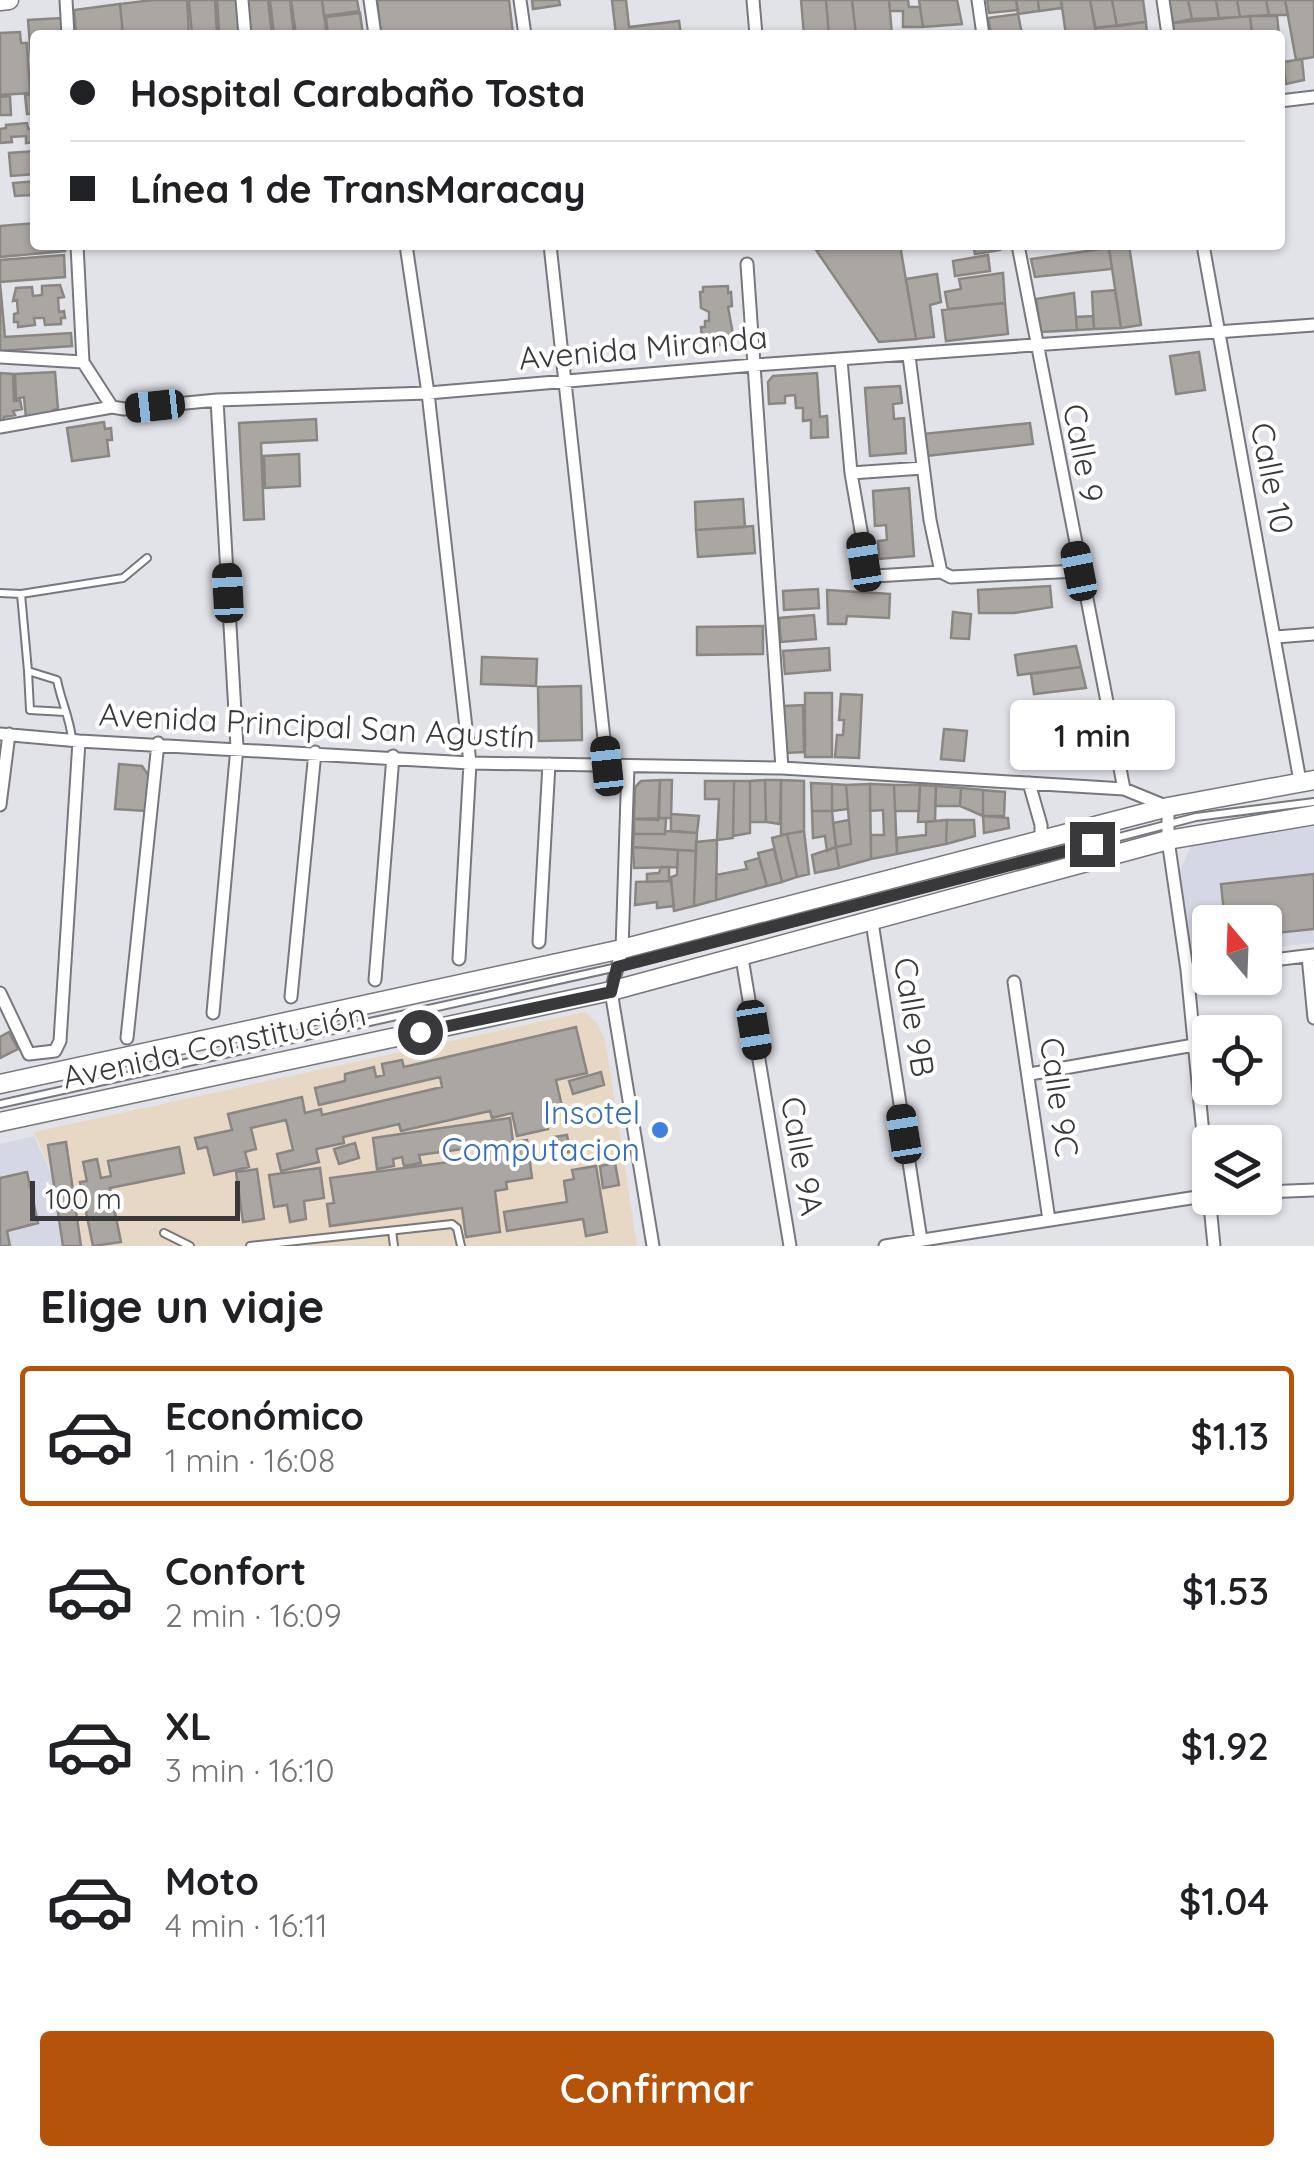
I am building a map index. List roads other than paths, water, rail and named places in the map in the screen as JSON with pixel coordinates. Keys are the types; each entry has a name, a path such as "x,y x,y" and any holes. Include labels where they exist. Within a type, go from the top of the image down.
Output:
{"street":[{"path":"0,1 9,0"},
{"path":"66,0 68,30"},
{"path":"242,0 245,30"},
{"path":"370,0 374,30"},
{"path":"520,0 524,30"},
{"path":"753,0 756,30"},
{"path":"978,0 982,30"},
{"path":"1163,0 1167,30"},
{"path":"1285,100 1314,96"},
{"path":"77,250 82,362 112,407"},
{"path":"407,250 428,394 470,762 459,958"},
{"path":"551,250 607,766"},
{"name":"Calle 9","path":"1019,250 1124,789"},
{"name":"Calle 10","path":"1204,250 1307,781"},
{"path":"746,264 782,768"},
{"name":"Avenida Miranda","path":"0,427 112,407 428,394 754,365 1314,325"},
{"path":"909,356 941,572"},
{"path":"0,357 82,362"},
{"path":"841,360 851,473 868,570 875,576 941,572 954,577 1079,571"},
{"path":"212,1014 237,748 217,400"},
{"path":"851,473 923,468"},
{"path":"1276,637 1314,634"},
{"path":"0,805 4,734"},
{"name":"Avenida Principal San Agustín","path":"4,734 470,762 782,768 1124,789 1168,824"},
{"path":"0,993 29,1054 55,1051 60,1041 76,741"},
{"path":"127,1038 158,743"},
{"path":"291,997 314,752"},
{"path":"375,980 393,756"},
{"path":"539,942 548,764"},
{"path":"628,766 620,958 611,992 653,1246"},
{"name":"Avenida Constitución","path":"0,1122 611,992 742,958 872,922 1307,781"},
{"path":"1029,783 1042,825 1041,840"},
{"name":"Avenida Constitución","path":"0,1084 620,958 1041,840 1168,824 1314,815"},
{"path":"1168,824 1192,1024"},
{"name":"Calle 9B","path":"872,922 920,1240"},
{"path":"1282,959 1311,956 1314,1018"},
{"name":"Calle 9A","path":"742,958 790,1246"},
{"path":"1187,970 1192,969"},
{"name":"Calle 9C","path":"1014,982 1049,1220"},
{"path":"1030,1074 1192,1045"},
{"path":"1282,1191 1314,1190"},
{"path":"885,1246 1192,1198"},
{"path":"1211,1215 1214,1246"}],"lane":[{"path":"0,593 20,594 123,578 147,558"},
{"path":"20,594 30,710 66,712"},
{"path":"28,672 54,678 76,741"},
{"path":"0,1104 1196,817 1314,802"},
{"path":"250,1246 452,1224 457,1228 461,1246"},
{"path":"392,1231 394,1246"},
{"path":"164,1233 190,1246"}],"place":[{"name":"Insotel Computacion","path":"660,1130"}]}
